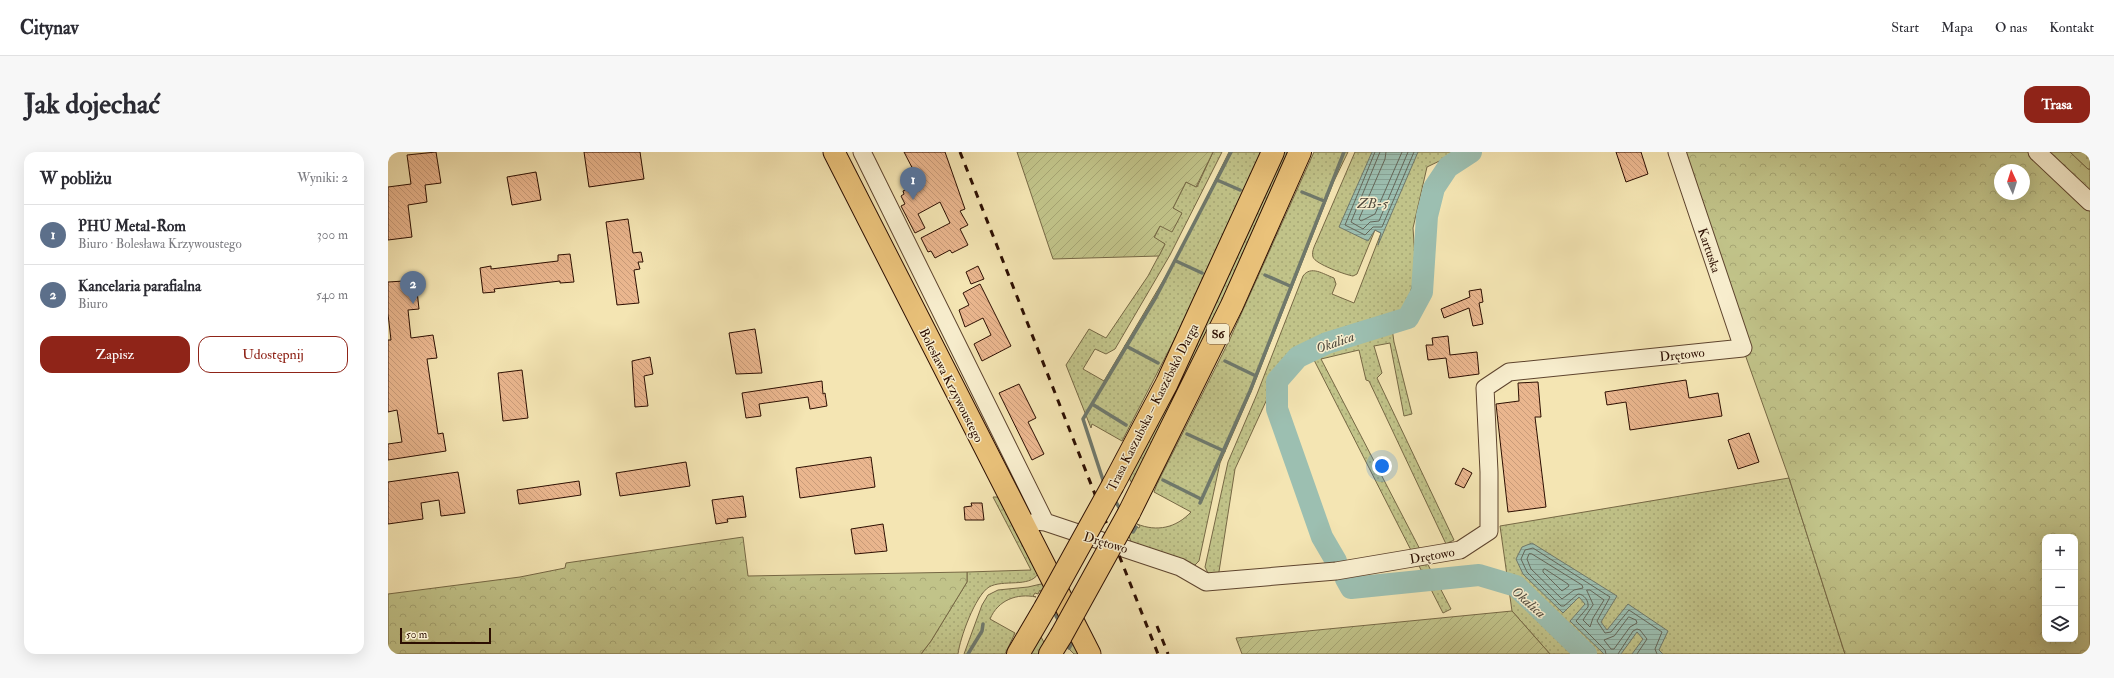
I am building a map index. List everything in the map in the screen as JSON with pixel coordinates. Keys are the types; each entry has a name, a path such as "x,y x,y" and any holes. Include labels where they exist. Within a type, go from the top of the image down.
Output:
{"highway":[{"name":"Trasa Kaszubska – Kaszëbskô Darga","path":"1018,654 1113,485 1166,383 1273,152"},
{"name":"Trasa Kaszubska – Kaszëbskô Darga","path":"1055,645 1129,513 1232,305 1300,152"}],"main road":[{"name":"Bolesława Krzywoustego","path":"834,152 1090,654"}],"street":[{"path":"862,152 1045,522"},
{"name":"Kartuska","path":"1677,152 1743,348"},
{"path":"2037,152 2090,202"},
{"path":"867,218 889,207"},
{"name":"Drętowo","path":"1045,522 1174,565 1206,582 1336,571 1460,550 1489,531 1489,472 1485,388 1509,372 1743,348"},
{"path":"1025,527 1037,521 1045,522"}],"green space":[{"path":"1017,152 1213,152 1196,187 1186,182 1173,208 1182,213 1172,232 1160,226 1154,237 1165,244 1159,256 1053,259"},
{"path":"1213,152 1222,152 1170,255 1115,349 1106,354 1095,349 1083,369 1104,381 1177,257 1229,152 1261,152 1184,321 1122,441 1092,424 1091,428 1066,365 1089,329 1106,338 1148,276 1165,244 1154,238 1160,226 1182,214 1173,208 1186,182 1197,187"},
{"path":"1283,152 1291,152 1262,218 1133,485 1129,478"},
{"path":"1314,152 1348,152 1334,181 1251,392 1220,463 1199,561 1195,565 1191,566 1133,547 1117,504 1133,531 1136,527 1139,528 1140,526 1137,524 1152,528 1173,525 1191,512 1154,492 1229,341"},
{"path":"1355,152 1458,152 1427,167 1413,228 1416,272 1406,308 1391,321 1394,342 1412,414 1404,416 1390,343 1374,346 1382,373 1377,378 1454,540 1446,544 1369,381 1366,380 1359,350 1321,359 1451,609 1443,613 1314,360 1306,362 1304,353 1299,357 1290,380 1273,386 1235,469 1218,578 1208,573 1205,567 1228,462 1257,394 1303,276 1310,271 1317,271 1334,278 1336,284 1332,294 1354,303 1381,233 1375,230 1357,274 1353,276 1325,266 1313,257 1314,247"},
{"path":"1673,152 2070,152 2088,169 2090,169 2090,654 1845,654 1789,478"},
{"path":"2070,152 2090,152 2090,169 2088,169"},
{"path":"1789,478 1845,654 1550,654 1512,611 1500,526"},
{"path":"993,497 998,497 1038,574 1029,581 995,585 989,587 984,592 969,618 958,654 921,654 931,641 967,582 967,572 1031,570"},
{"path":"743,537 748,576 967,572 967,582 931,641 921,654 388,654 388,594 520,577 565,568 566,563"},
{"path":"1043,584 1083,654 1074,654 1068,648 1071,642 1040,590 1038,594 1035,593 1033,596 1036,597 1022,596 1009,599 993,612 990,619 1015,633 1005,654 964,654 982,605 988,595 998,590"},
{"path":"1512,611 1550,654 1242,654 1236,638"},
{"path":"1041,637 1045,644 1039,654 1030,654"}],"water":[{"name":"ZB-5","path":"1372,152 1418,152 1378,245 1381,233 1375,230 1368,241 1339,227"},
{"path":"1532,543 1617,596 1601,622 1607,630 1628,604 1668,631 1659,650 1663,654 1632,654 1643,639 1637,632 1621,654 1604,654 1570,621 1585,604 1579,597 1563,613 1523,574 1516,559 1522,547"}],"building":[{"path":"436,152 441,183 425,185 427,202 408,205 412,237 388,240 388,187 411,184 407,155"},
{"path":"584,152 640,152 644,179 589,187"},
{"path":"904,152 945,152 965,209 960,211 968,225 960,229 968,245 952,253 950,250 935,258 931,251 928,252 921,238 950,223 940,202 918,214 925,228 915,233 901,206 905,204 901,196 904,194 903,191 920,183"},
{"path":"1616,152 1641,152 1648,174 1626,182"},
{"path":"536,172 541,200 512,205 507,177"},
{"path":"628,219 633,253 641,252 643,262 638,262 640,269 634,270 639,303 617,305 606,222"},
{"path":"570,254 574,282 560,283 560,281 494,289 495,292 483,293 480,268 491,266 491,269 558,261 558,255"},
{"path":"978,266 984,279 971,284 966,272"},
{"path":"404,281 405,292 417,291 419,309 408,310 411,338 433,335 437,358 427,359 438,434 443,433 446,451 388,460 388,444 402,442 397,410 388,412 388,340 391,340 388,314 388,282"},
{"path":"980,284 1011,346 982,361 974,344 991,335 983,318 965,327 959,310 969,305 963,293"},
{"path":"1481,289 1483,302 1479,303 1483,324 1473,326 1469,308 1444,318 1441,309 1470,297 1469,291"},
{"path":"755,329 762,373 736,374 729,333"},
{"path":"1448,336 1450,355 1477,352 1479,374 1449,378 1446,358 1428,360 1426,345 1433,345 1432,338"},
{"path":"650,357 653,374 644,376 648,406 635,407 632,361"},
{"path":"522,370 528,418 503,421 498,373"},
{"path":"1686,380 1689,398 1718,393 1722,416 1630,430 1626,402 1607,405 1605,392"},
{"path":"822,381 823,394 825,393 827,406 810,409 808,397 759,404 761,416 746,418 742,393"},
{"path":"1538,382 1541,417 1535,417 1546,507 1508,512 1496,404 1519,401 1518,383"},
{"path":"1019,384 1036,418 1028,422 1044,454 1032,460 999,393"},
{"path":"1749,433 1759,462 1738,469 1728,440"},
{"path":"871,457 875,487 800,498 796,468"},
{"path":"686,462 690,486 620,496 616,473"},
{"path":"1463,468 1472,473 1464,488 1455,484"},
{"path":"458,472 465,513 441,516 439,500 421,503 423,519 388,524 388,482"},
{"path":"579,481 581,495 519,504 517,490"},
{"path":"743,496 746,517 727,519 728,522 716,524 712,500"},
{"path":"971,503 982,503 984,520 965,520 964,507 972,506"},
{"path":"883,524 887,551 855,554 851,529"}],"waterway":[{"path":"1104,483 1083,419 1156,297 1231,152"},
{"path":"1200,503 1250,391 1344,152"},
{"name":"Okalica","path":"1336,561 1322,537 1277,409 1277,381 1298,357 1327,343 1408,318 1422,292 1427,216 1434,188 1448,167 1471,152"},
{"path":"1217,180 1240,190"},
{"path":"1302,192 1324,201"},
{"path":"1176,261 1202,273"},
{"path":"1265,275 1290,286"},
{"path":"1126,346 1158,363"},
{"path":"1225,361 1256,376"},
{"path":"1092,404 1126,425"},
{"path":"1187,434 1224,451"},
{"path":"1163,480 1201,499"},
{"path":"1114,499 1122,512"},
{"path":"1130,526 1133,532 1136,527"},
{"name":"Okalica","path":"1346,579 1351,588 1479,575 1516,586 1586,654"},
{"path":"1052,609 1060,623"},
{"path":"968,654 982,631 983,624"},
{"path":"1069,637 1072,643 1069,648"}],"railway":[{"path":"960,152 1158,654"},
{"path":"1157,626 1168,654"}],"place":[{"name":"PHU Metal-Rom","path":"913,200"},
{"name":"Kancelaria parafialna","path":"413,304"}]}
